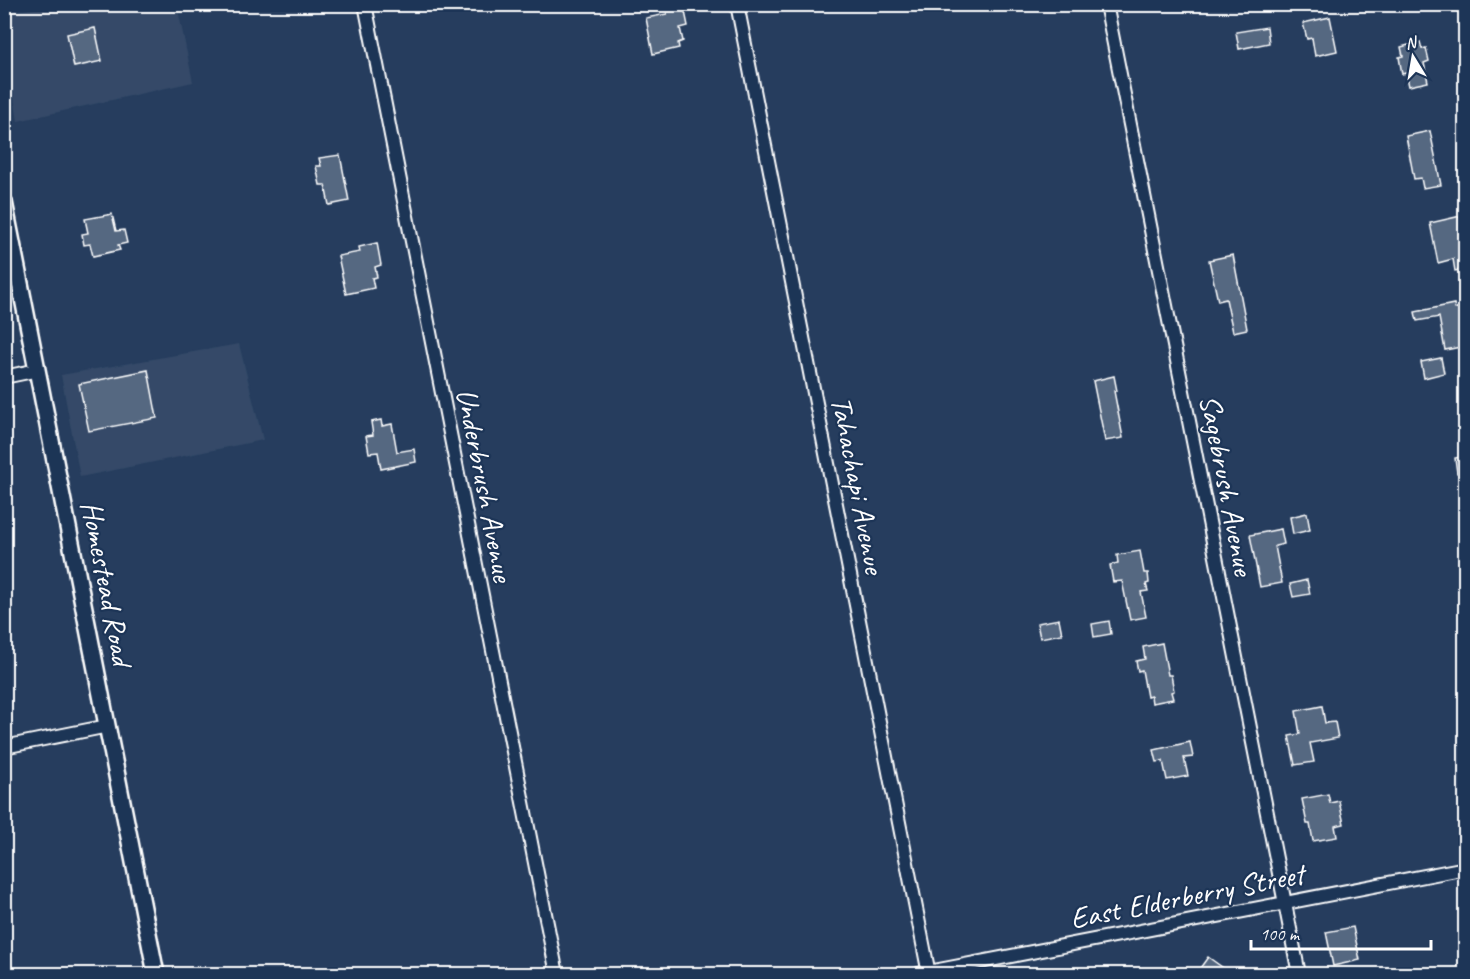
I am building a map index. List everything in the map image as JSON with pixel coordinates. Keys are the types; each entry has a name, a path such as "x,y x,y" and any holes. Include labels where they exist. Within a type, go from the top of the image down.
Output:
{"main road":[{"name":"Homestead Road","path":"4,202 156,975"}],"street":[{"name":"Underbrush Avenue","path":"365,4 557,975"},
{"name":"Tahachapi Avenue","path":"737,4 925,974"},
{"name":"Sagebrush Avenue","path":"1106,4 1299,975"},
{"path":"4,377 38,370"},
{"path":"4,747 108,726"},
{"name":"East Elderberry Street","path":"925,974 1466,868"}],"shaded area":[{"path":"66,4 177,5 193,82 18,121 5,47 4,13"},
{"path":"239,344 263,440 80,477 61,375"}],"building":[{"path":"684,7 688,26 680,28 683,41 678,43 679,48 653,54 646,18 667,14 666,10"},
{"path":"1330,17 1337,51 1315,56 1312,38 1307,39 1303,23"},
{"path":"1267,27 1269,43 1239,49 1236,32"},
{"path":"95,28 102,61 74,67 67,34"},
{"path":"1420,42 1422,49 1426,48 1429,61 1424,63 1428,82 1409,86 1406,73 1402,74 1399,57 1403,56 1401,47"},
{"path":"1430,131 1441,185 1423,188 1421,178 1414,179 1406,136"},
{"path":"340,155 349,201 329,205 325,185 320,185 316,166 321,166 319,158"},
{"path":"112,214 116,231 124,230 127,243 118,245 120,250 93,256 90,244 84,245 82,234 88,233 85,219"},
{"path":"1461,216 1463,230 1466,229 1466,269 1455,271 1453,259 1438,263 1430,223"},
{"path":"377,243 381,265 375,267 377,277 372,278 374,288 346,294 338,256 360,252 359,247"},
{"path":"1233,255 1247,329 1233,332 1226,299 1218,301 1209,260"},
{"path":"1454,304 1455,309 1466,307 1466,346 1445,350 1439,317 1417,321 1415,312"},
{"path":"1441,358 1444,373 1424,378 1421,362"},
{"path":"148,370 157,418 89,431 79,384"},
{"path":"1114,376 1117,391 1114,391 1123,438 1105,441 1093,381"},
{"path":"381,420 382,426 392,424 397,452 414,449 416,462 381,469 378,452 369,453 366,436 373,435 371,422"},
{"path":"1466,456 1466,472 1457,473 1455,458"},
{"path":"1307,513 1310,530 1293,534 1290,517"},
{"path":"1281,529 1284,544 1275,546 1282,583 1260,587 1250,535"},
{"path":"1140,551 1144,573 1148,573 1149,583 1146,584 1148,591 1141,592 1146,617 1130,620 1122,581 1113,582 1110,565 1118,563 1117,555"},
{"path":"1307,580 1310,594 1293,597 1290,584"},
{"path":"1059,619 1062,634 1040,638 1037,623"},
{"path":"1109,621 1111,634 1094,637 1092,624"},
{"path":"1162,643 1168,675 1171,675 1173,699 1152,703 1151,696 1147,697 1142,670 1138,671 1136,661 1145,659 1143,647"},
{"path":"1322,706 1325,723 1335,722 1338,738 1310,743 1314,762 1295,765 1289,736 1300,734 1296,711"},
{"path":"1190,742 1193,757 1184,758 1188,776 1167,780 1163,761 1157,762 1154,750"},
{"path":"1328,794 1330,803 1339,801 1344,824 1335,826 1337,837 1313,841 1302,799"},
{"path":"1353,927 1360,960 1333,966 1326,932"},
{"path":"1208,957 1233,975 1195,975"}]}
